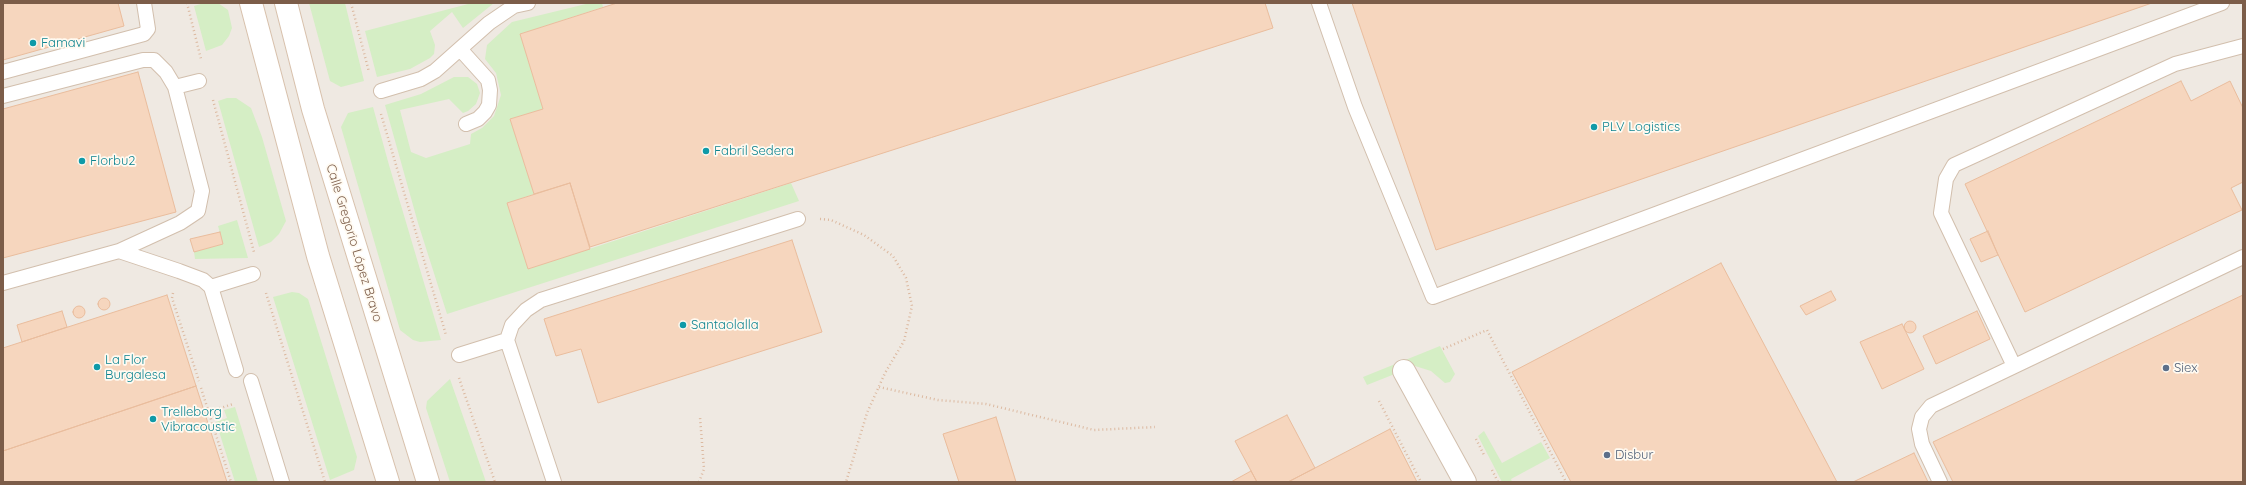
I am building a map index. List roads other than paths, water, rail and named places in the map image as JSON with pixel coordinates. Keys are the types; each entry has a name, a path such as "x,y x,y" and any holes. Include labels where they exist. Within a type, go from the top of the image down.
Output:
{"main road":[{"path":"251,3 318,256 388,482"},
{"name":"Calle Gregorio López Bravo","path":"286,3 325,147 428,482"},
{"path":"1404,371 1465,482"}],"lane":[{"path":"3,72 144,34 148,29 144,3"},
{"path":"380,91 421,79 435,71 489,23 514,6 528,3"},
{"path":"1319,3 1355,107 1433,297 2219,4"},
{"path":"2014,366 1941,213 1946,180 1954,165 2175,64 2243,46"},
{"path":"460,49 488,80 490,90 489,104 485,112 478,119 466,124"},
{"path":"3,96 132,62 154,60 166,72 175,87 202,191 198,211 180,223 119,251 3,283"},
{"path":"175,87 199,81"},
{"path":"554,482 507,340 512,325 526,310 541,300 798,219"},
{"path":"119,251 203,280 211,287 236,370"},
{"path":"1940,482 1922,444 1919,429 1922,417 1931,406 2243,257"},
{"path":"211,287 253,274"},
{"path":"459,355 507,340"},
{"path":"251,381 282,482"}],"place":[{"name":"Famavi","path":"33,43"},
{"name":"PLV Logistics","path":"1594,127"},
{"name":"Fabril Sedera","path":"706,151"},
{"name":"Florbu2","path":"82,161"},
{"name":"Santaolalla","path":"683,325"},
{"name":"La Flor Burgalesa","path":"97,367"},
{"name":"Siex","path":"2166,368"},
{"name":"Trelleborg Vibracoustic","path":"153,419"},
{"name":"Disbur","path":"1607,455"}]}
